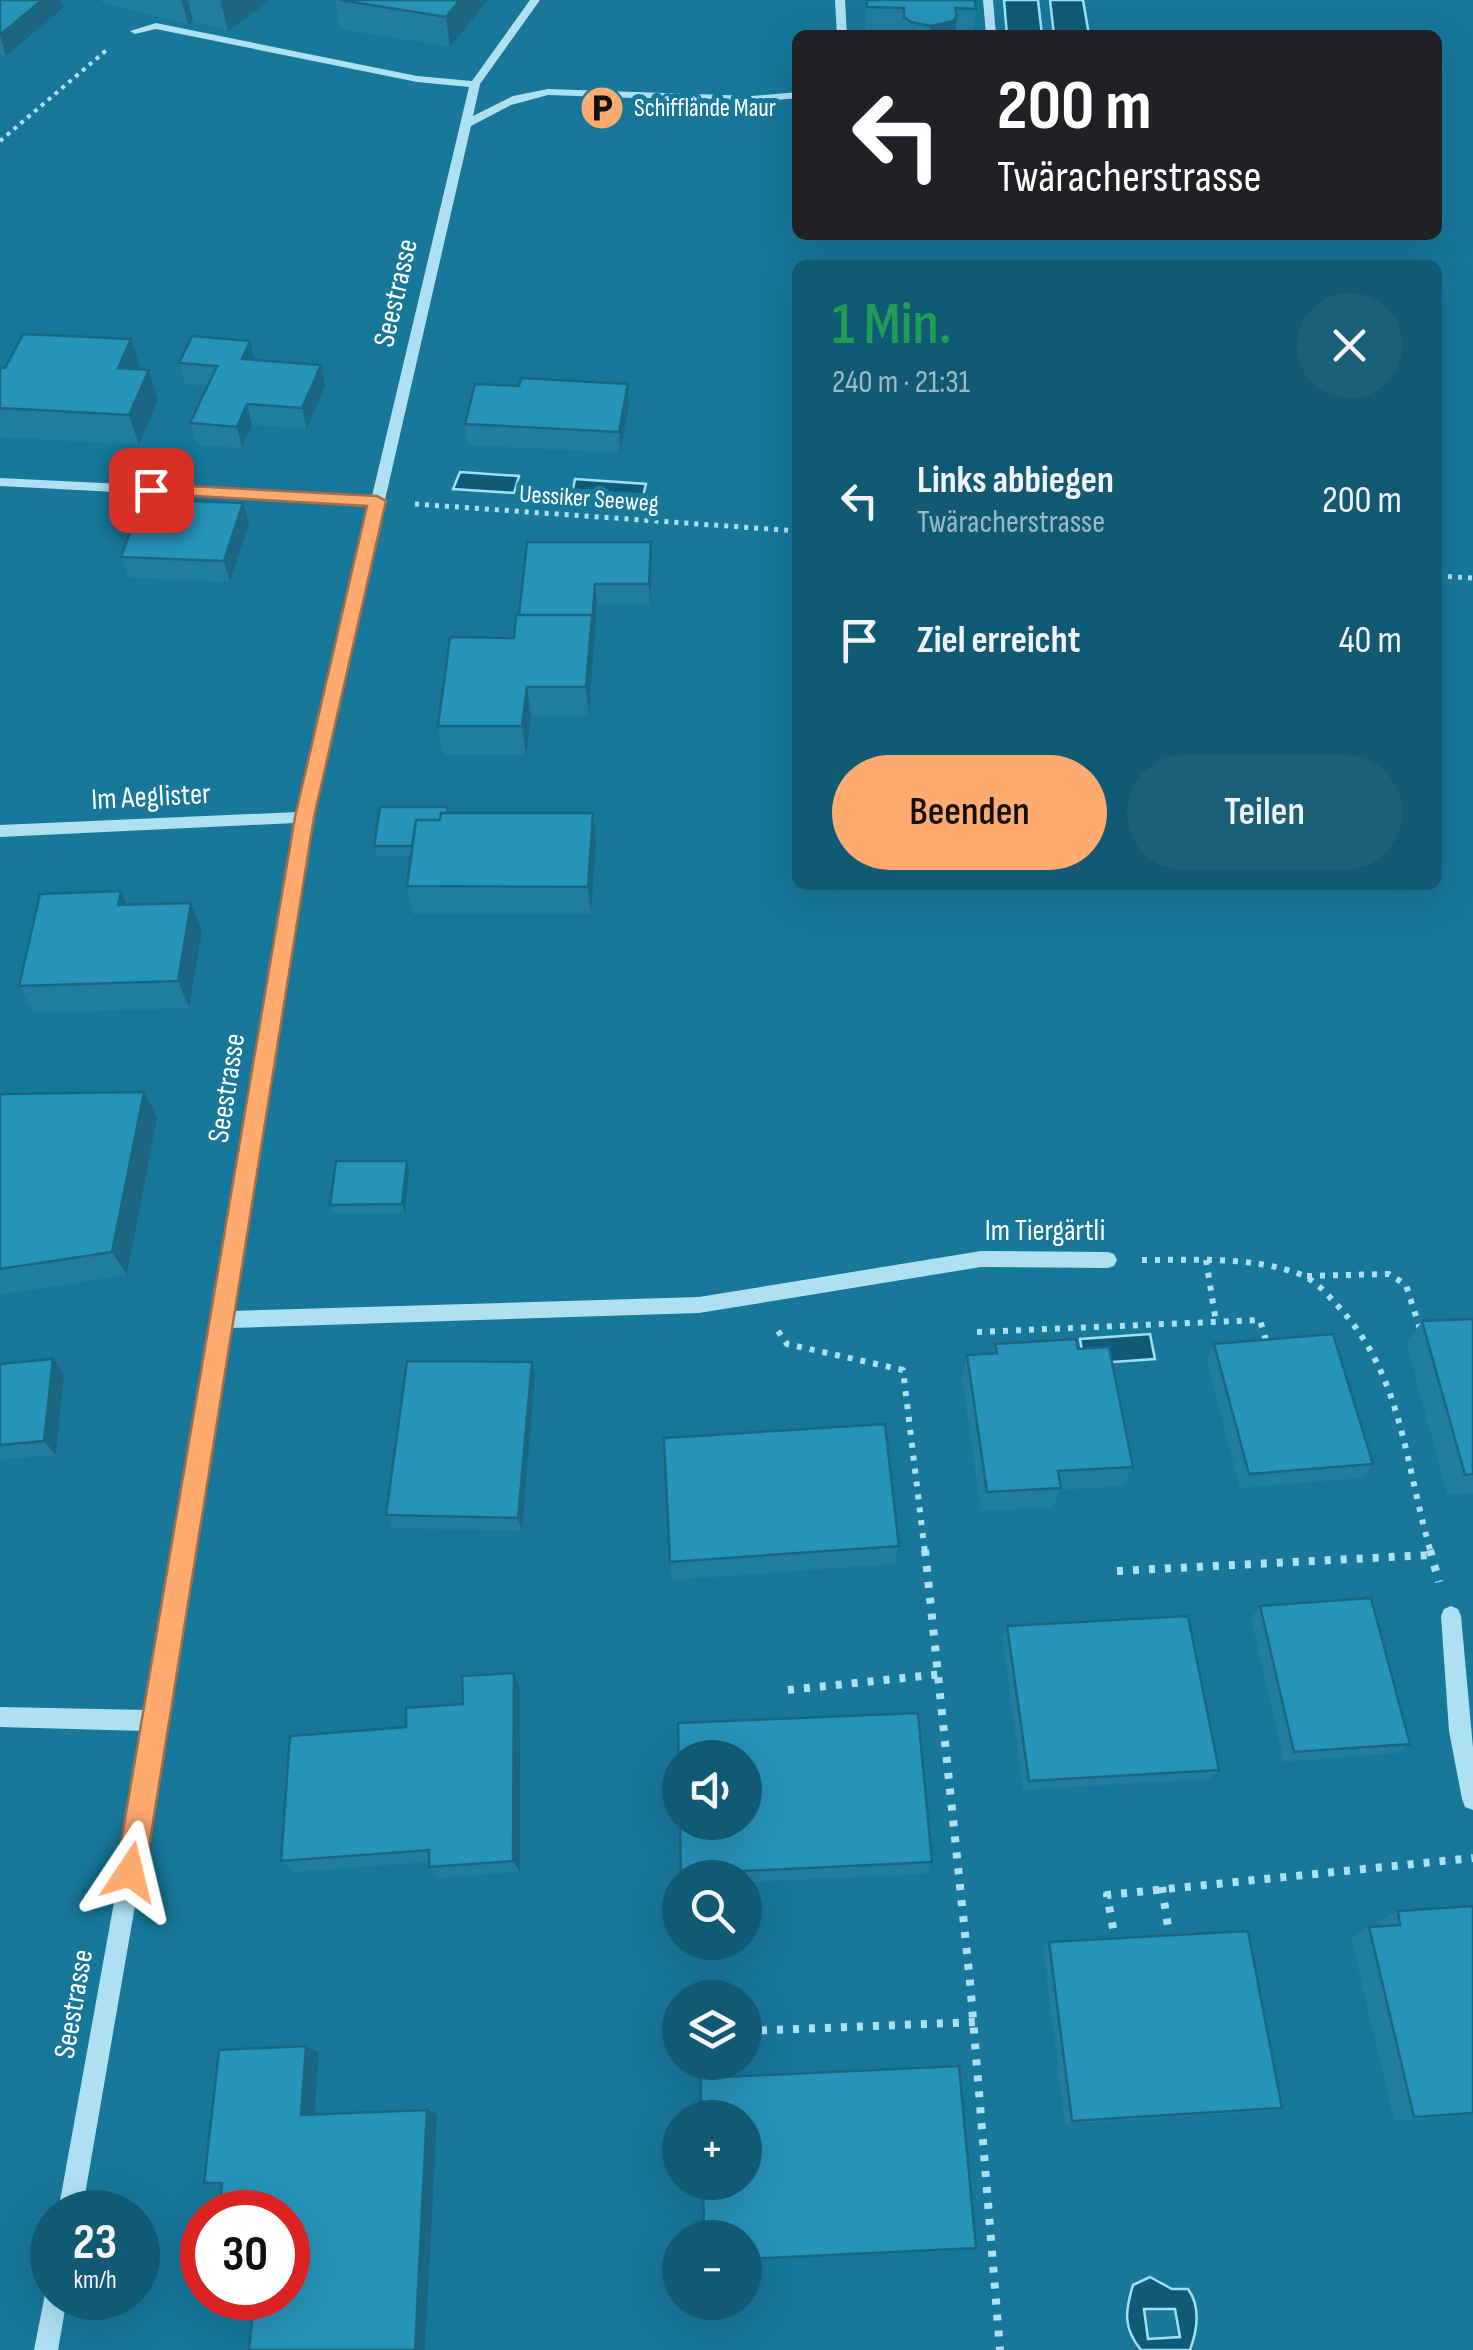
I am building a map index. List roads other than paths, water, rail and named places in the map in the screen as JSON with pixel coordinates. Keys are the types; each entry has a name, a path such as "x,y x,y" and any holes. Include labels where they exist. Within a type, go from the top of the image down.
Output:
{"street":[{"name":"Seestrasse","path":"74,2190 157,1722 304,817 476,84 536,0"},
{"path":"840,0 842,30"},
{"path":"988,0 991,30"},
{"path":"135,31 156,26 417,78 476,84"},
{"path":"469,123 497,105 526,94 548,92 752,99 792,96"},
{"path":"0,482 377,501"},
{"name":"Im Aeglister","path":"0,832 304,817"},
{"name":"Im Tiergärtli","path":"222,1320 699,1305 981,1260 1108,1260"},
{"path":"1450,1616 1460,1731 1473,1800"},
{"path":"0,1716 157,1722"},
{"path":"46,2350 51,2320"}],"water":[{"path":"1004,0 1038,0 1041,30 1007,30"},
{"path":"1050,0 1083,0 1088,30 1053,30"},
{"path":"460,472 519,476 514,493 453,489"},
{"path":"575,479 646,484 642,500 572,494"},
{"path":"1150,1334 1155,1359 1084,1364 1080,1339"},
{"path":"1150,2277 1172,2289 1188,2289 1195,2303 1196,2319 1190,2350 1141,2350 1127,2319 1133,2285","holes":["1144,2309 1175,2309 1180,2337 1148,2339"]}],"place":[{"name":"Schifflände Maur","path":"602,108"}]}
